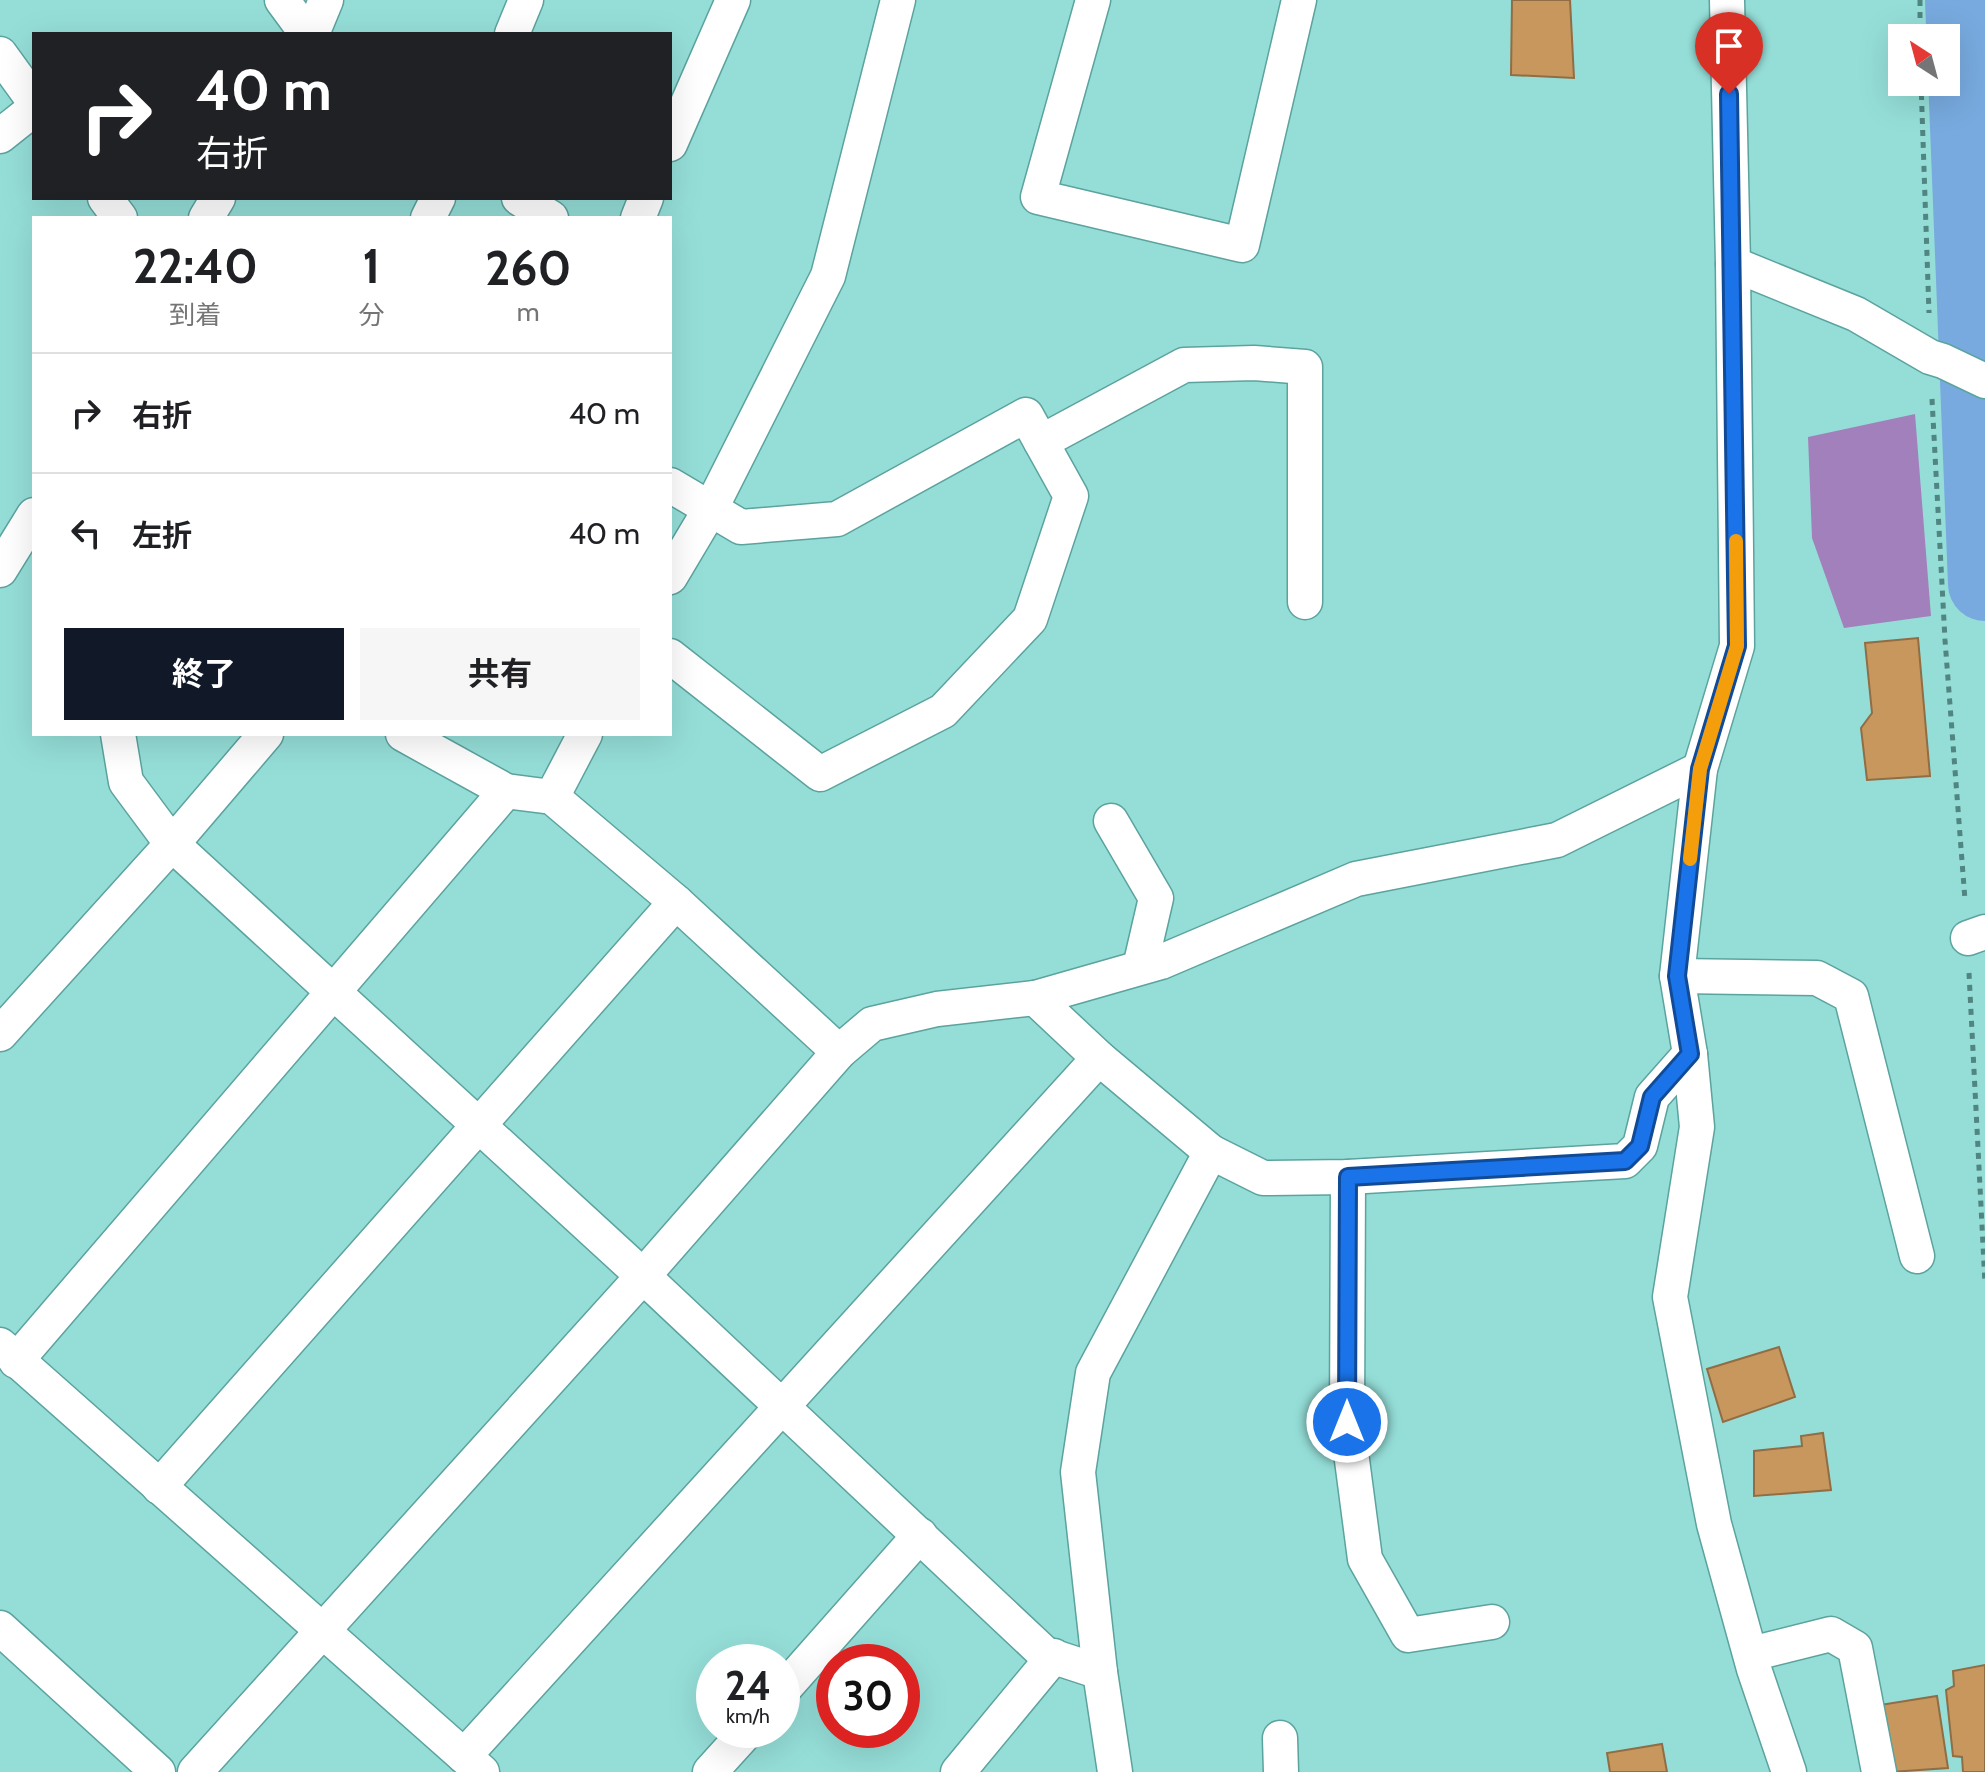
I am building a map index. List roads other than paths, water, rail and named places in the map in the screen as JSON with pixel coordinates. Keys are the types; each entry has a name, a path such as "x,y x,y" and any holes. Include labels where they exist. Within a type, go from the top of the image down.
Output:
{"street":[{"path":"282,0 308,32"},
{"path":"311,32 326,0"},
{"path":"513,32 526,0"},
{"path":"672,139 733,0"},
{"path":"672,574 711,508 828,276 898,0"},
{"path":"1093,0 1038,197 1242,245 1299,0"},
{"path":"1727,0 1737,646 1700,769 1677,976 1690,1054 1697,1127 1670,1297 1714,1524 1789,1772"},
{"path":"0,54 32,98"},
{"path":"0,136 32,111"},
{"path":"522,200 548,216"},
{"path":"1733,264 1856,314 1936,359 1985,381"},
{"path":"1041,442 1184,365 1254,363 1305,367 1305,602"},
{"path":"672,486 741,527 837,519 1026,415 1071,496 1030,619 943,711 820,774 672,658"},
{"path":"0,570 32,518"},
{"path":"118,736 126,782 172,844 643,1276 1045,1654 1100,1672"},
{"path":"0,1034 172,844 264,736"},
{"path":"407,736 506,791 552,797 676,902 839,1052"},
{"path":"552,797 584,736"},
{"path":"195,1772 643,1276 839,1052 872,1024 937,1009 1035,998 1161,962 1356,879 1557,840 1700,769"},
{"path":"506,791 332,993 8,1352 473,1764 783,1407 1099,1058"},
{"path":"1111,821 1156,898 1140,967"},
{"path":"159,1487 676,902"},
{"path":"1677,976 1817,978 1851,996 1917,1256"},
{"path":"1035,998 1099,1058 1211,1152 1263,1178 1348,1177 1625,1161 1640,1146 1652,1097 1690,1054"},
{"path":"1115,1772 1100,1672 1078,1472 1093,1373 1211,1152"},
{"path":"1348,1177 1347,1422 1365,1559 1408,1635 1492,1622"},
{"path":"800,1671 920,1535"},
{"path":"0,1628 158,1772"},
{"path":"1751,1654 1831,1634 1855,1648 1879,1772"},
{"path":"958,1772 1054,1656"},
{"path":"1280,1738 1281,1772"},
{"path":"710,1772 732,1748"}],"waterway":[{"path":"1962,0 1985,584"}]}
